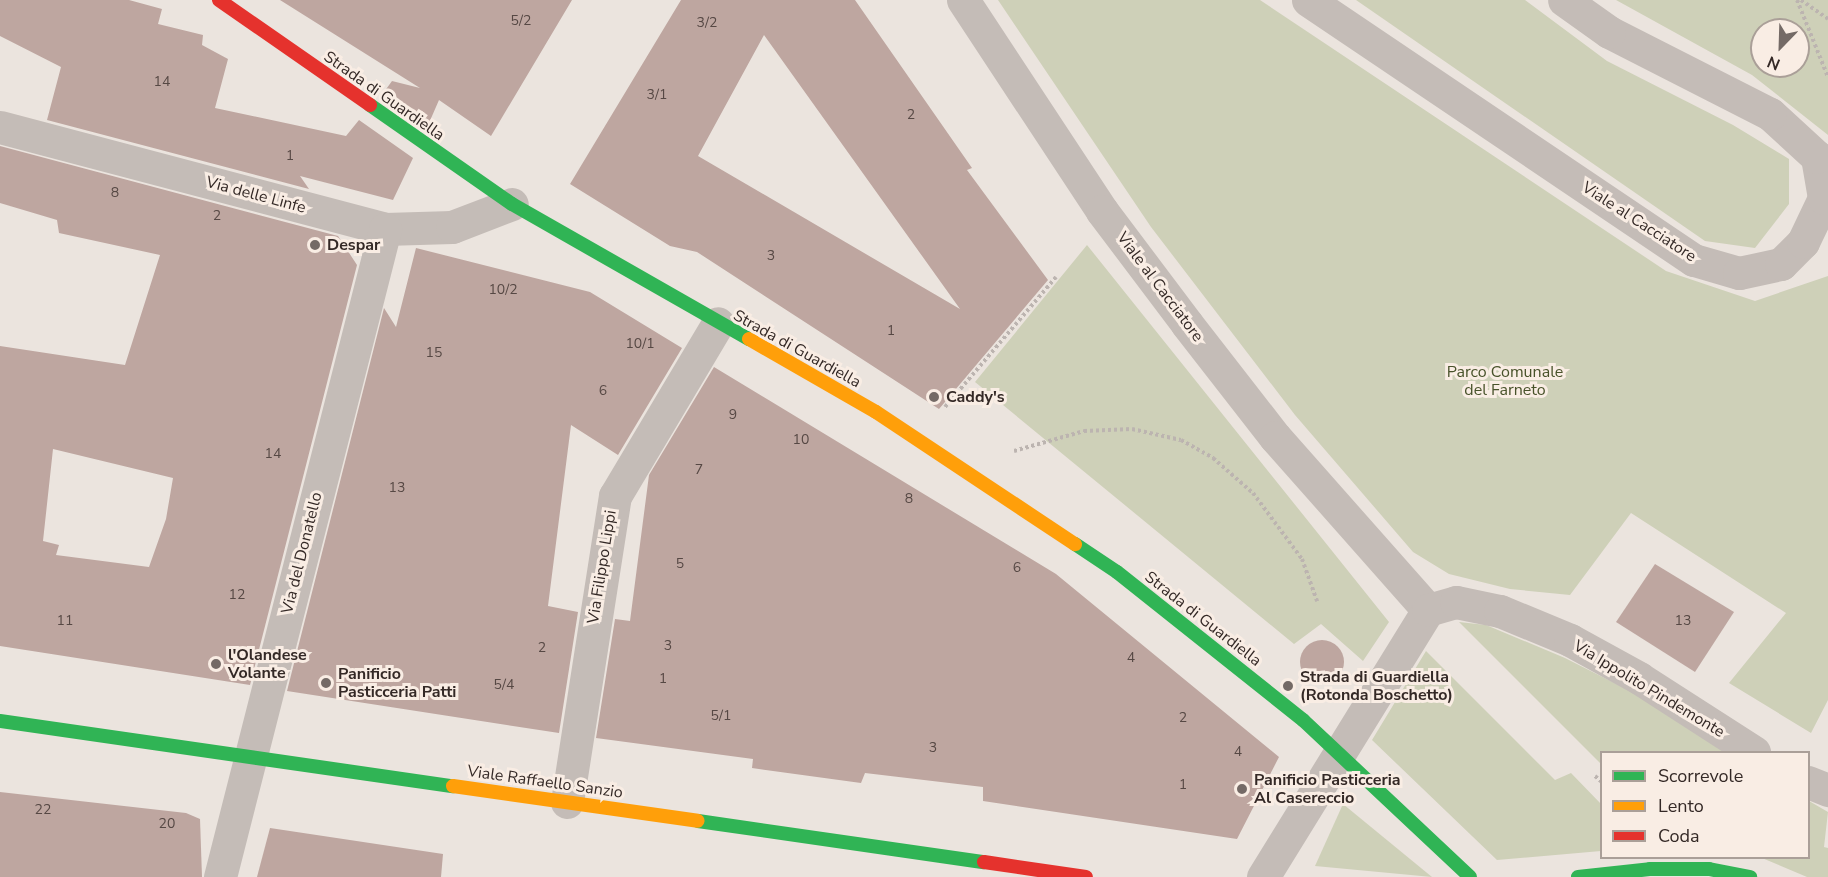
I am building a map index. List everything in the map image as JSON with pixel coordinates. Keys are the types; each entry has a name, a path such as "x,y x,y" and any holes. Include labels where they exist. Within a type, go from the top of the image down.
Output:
{"street":[{"name":"Strada di Guardiella","path":"219,0 512,204 903,428 1117,572 1340,753 1470,877"},
{"name":"Viale al Cacciatore","path":"963,0 1102,211 1187,324 1290,456 1428,610"},
{"name":"Viale al Cacciatore","path":"1308,0 1694,260 1739,273 1781,264 1803,242 1824,198 1818,157 1770,114 1609,32 1564,0"},
{"name":"Via delle Linfe","path":"0,127 385,229 452,227 512,204"},
{"name":"Via del Donatello","path":"220,877 385,229"},
{"name":"Via Filippo Lippi","path":"567,802 615,496 718,323"},
{"name":"Via Ippolito Pindemonte","path":"1428,610 1456,602 1500,611 1570,640 1639,678 1751,751"},
{"path":"1263,877 1428,610"},
{"name":"Viale Raffaello Sanzio","path":"0,721 1086,877"},
{"path":"1810,782 1828,790"},
{"path":"1578,877 1709,869 1750,877"}],"path":[{"path":"1799,0 1828,19"},
{"path":"1799,0 1828,77"},
{"path":"937,417 1056,277"},
{"path":"1014,451 1084,431 1132,429 1181,440 1213,458 1254,493 1302,559 1317,601"},
{"path":"1595,776 1600,780"}],"green space":[{"name":"Parco Comunale del Farneto","path":"998,0 1260,0 1666,271 1755,301 1828,276 1828,700 1811,733 1729,683 1786,613 1631,513 1570,595 1510,589 1449,574 1413,552 1295,415 1151,227"},
{"path":"1356,0 1525,0 1607,61 1733,125 1789,159 1789,204 1755,248 1705,241"},
{"path":"1616,0 1828,0 1828,135 1756,78 1810,78 1810,18 1750,18 1750,74"},
{"path":"1087,245 1389,622 1363,661 1321,624 1294,644 975,382"},
{"path":"1459,622 1486,625 1565,658 1648,700 1723,751 1600,751 1600,763"},
{"path":"1426,651 1555,780 1571,773 1600,803 1600,851 1497,860 1372,740"},
{"path":"1810,802 1828,812 1824,847 1828,848 1828,877 1807,877 1764,859 1810,859"},
{"path":"1343,804 1432,877 1315,866"}],"building":[{"path":"0,0 129,0 162,9 158,24 203,35 202,45 228,59 215,108 346,136 359,120 413,158 393,200 300,176 309,189 47,120 61,67 0,36"},
{"path":"280,0 572,0 491,136 439,100 429,123 384,92 392,81 420,88"},
{"path":"681,0 855,0 972,168 967,170 1048,280 939,409 697,252 670,246 570,184","holes":["764,35 960,309 698,156"]},
{"path":"0,146 338,236 357,265 250,685 0,646 0,346 125,365 160,255 59,233 57,220 0,203","holes":["53,449 173,478 166,519 149,567 56,555 59,545 43,541"]},
{"path":"416,248 590,292 682,348 618,455 571,425 548,606 578,612 559,733 287,691 384,308 396,327"},
{"path":"714,367 1056,574 1279,757 1237,839 983,801 983,787 865,773 861,783 752,768 753,759 596,738 615,619 630,621 649,475"},
{"path":"1655,564 1734,612 1695,672 1616,622"},
{"path":"1322,640 1331,641 1338,646 1343,653 1343,671 1338,678 1331,683 1322,684 1313,683 1306,678 1301,671 1300,662 1301,653 1306,646 1313,641"},
{"path":"0,792 186,813 200,819 202,877 0,877"},
{"path":"270,828 443,854 441,877 257,877"}],"traffic: fast":[{"path":"370,105 512,204 749,339"},
{"path":"1075,544 1117,572 1303,720 1470,877"},
{"path":"0,721 453,786"},
{"path":"698,821 984,862"},
{"path":"1578,877 1650,869 1709,869 1750,877"}],"traffic: slow":[{"path":"749,339 876,412 1075,544"},
{"path":"453,786 698,821"}],"traffic: jam":[{"path":"219,0 370,105"},
{"path":"984,862 1086,877"}],"place":[{"name":"Despar","path":"315,245"},
{"name":"Caddy's","path":"934,397"},
{"name":"l'Olandese Volante","path":"216,664"},
{"name":"Panificio Pasticceria Patti","path":"326,683"},
{"name":"Strada di Guardiella (Rotonda Boschetto)","path":"1288,686"},
{"name":"Panificio Pasticceria Al Casereccio","path":"1242,789"}]}
